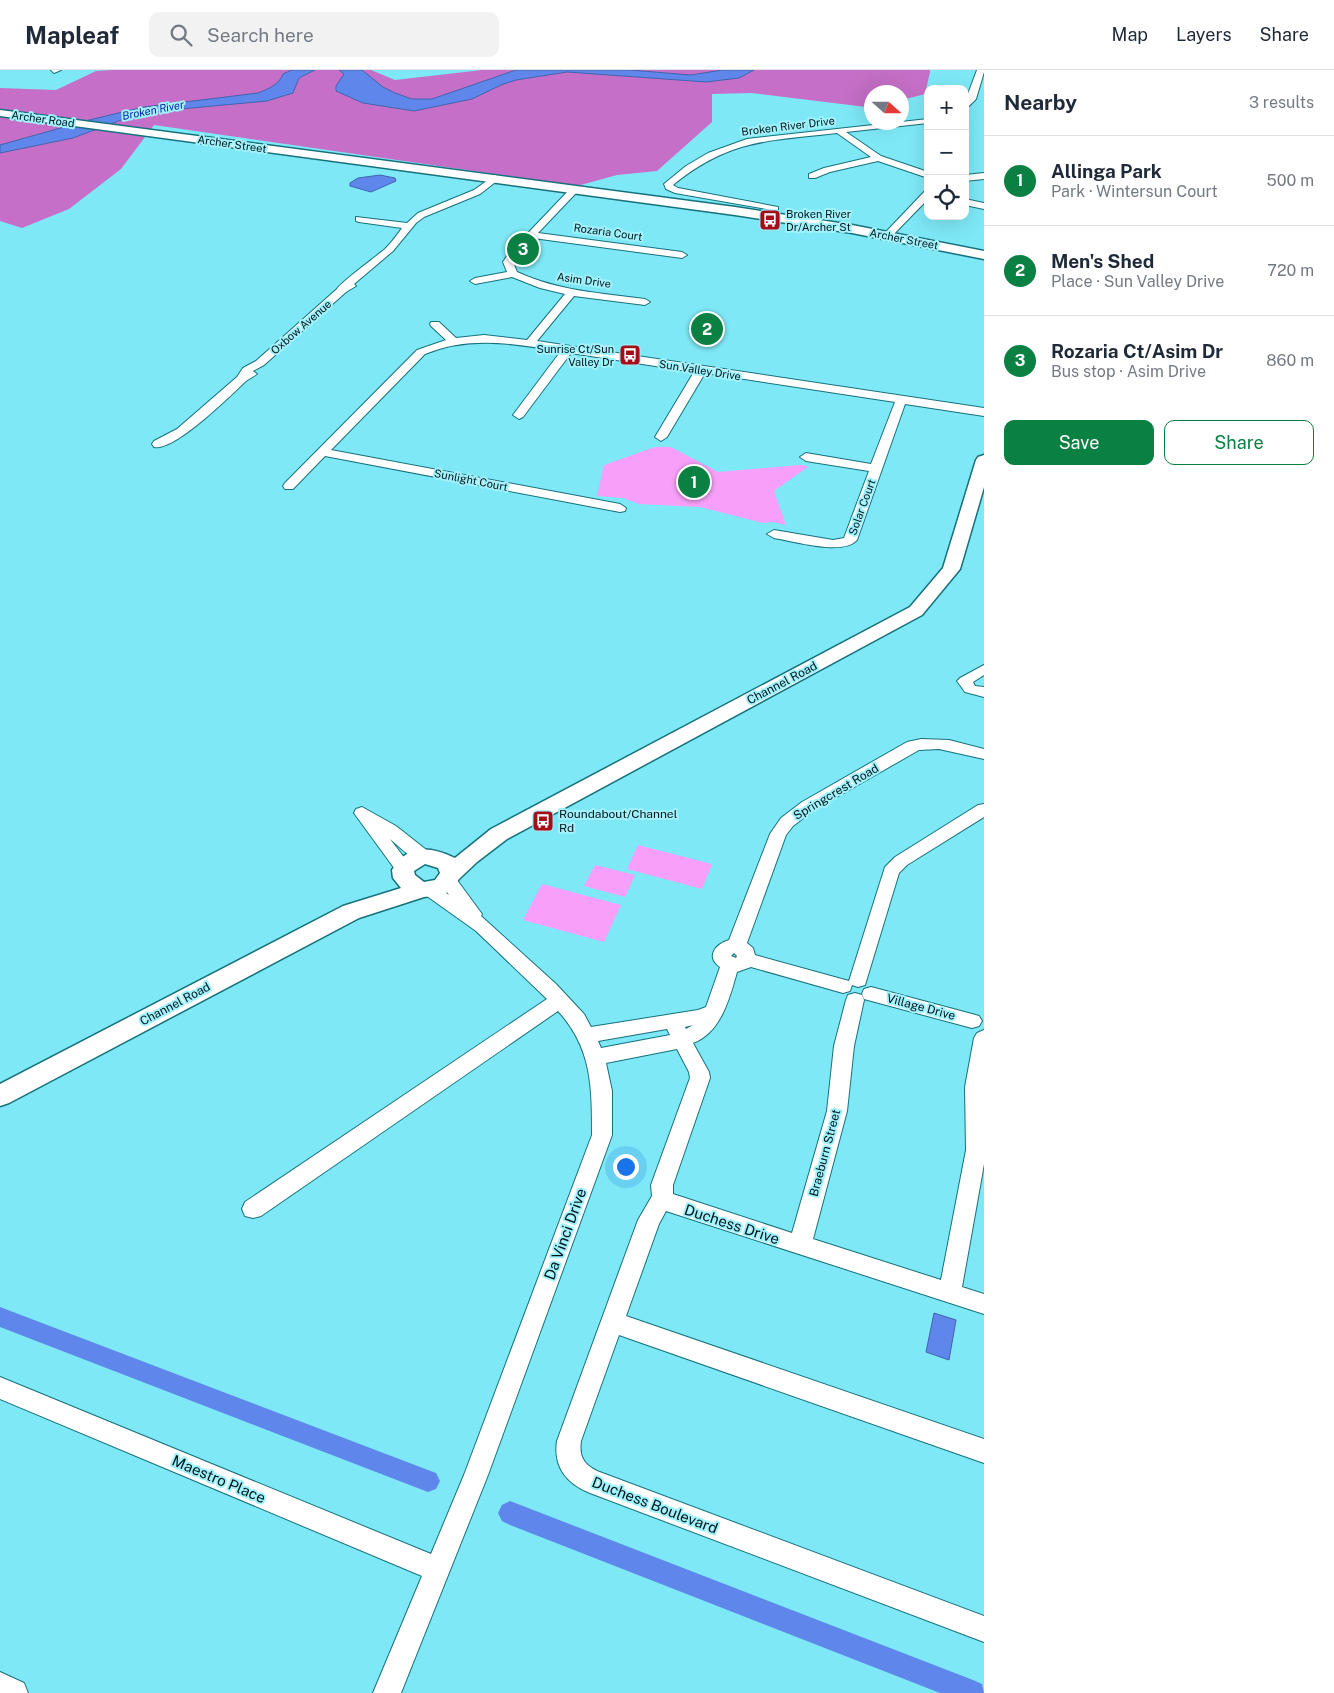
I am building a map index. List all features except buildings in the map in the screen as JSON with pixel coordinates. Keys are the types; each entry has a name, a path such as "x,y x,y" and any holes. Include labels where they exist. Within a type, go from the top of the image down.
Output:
{"main road":[{"name":"Archer Road","path":"0,113 86,125"},
{"name":"Archer Street","path":"86,125 642,199 733,206 984,253"}],"street":[{"path":"969,103 981,70"},
{"path":"974,92 983,93"},
{"name":"Broken River Drive","path":"733,206 674,190 668,184 707,156 729,146 760,139 924,121"},
{"path":"839,130 878,158 924,174"},
{"path":"812,176 827,170 878,158"},
{"path":"969,178 984,176"},
{"name":"Oxbow Avenue","path":"158,444 181,432 242,379 256,371 260,363 342,290 352,286 355,279 390,249 408,226 421,215 477,192 494,179"},
{"path":"475,281 513,274 508,262 531,234 573,190"},
{"path":"888,234 924,197"},
{"path":"969,203 984,206"},
{"path":"733,206 774,209"},
{"path":"359,219 408,226"},
{"name":"Rozaria Court","path":"531,234 682,255"},
{"name":"Asim Drive","path":"513,274 529,283 645,302"},
{"path":"530,343 573,291"},
{"path":"434,324 452,340"},
{"name":"Sun Valley Drive","path":"289,486 421,352 452,340 496,338 984,413"},
{"path":"519,415 568,349"},
{"path":"661,437 701,370"},
{"name":"Solar Court","path":"774,534 826,544 847,542 853,536 901,400"},
{"name":"Sunlight Court","path":"322,452 620,508"},
{"path":"806,458 876,469"},
{"name":"Channel Road","path":"0,1096 351,912 438,884 499,834 916,611 951,569 984,460"},
{"path":"984,669 964,681 970,689 984,692"},
{"name":"Springcrest Road","path":"586,1035 699,1031 717,1004 738,957 778,834 794,816 905,750 922,743 932,743 984,754"},
{"name":"Braeburn Street","path":"800,1245 837,1112 844,1046 857,990 892,871 900,861 984,809"},
{"path":"402,872 408,862 424,856 434,857 447,863 438,884 412,888 405,882 402,872 362,813 390,830 424,856"},
{"name":"Channel Road","path":"424,856 499,834"},
{"name":"Channel Road","path":"351,912 402,872"},
{"name":"Da Vinci Drive","path":"387,1693 476,1475 602,1135 602,1090 594,1057 578,1019 438,884"},
{"name":"Village Drive","path":"738,957 980,1023"},
{"path":"253,1209 559,1000"},
{"path":"663,1198 662,1185 700,1078 699,1072 676,1031"},
{"name":"Springcrest Road","path":"594,1057 676,1031"},
{"path":"950,1294 976,1150 975,1087 984,1038"},
{"name":"Duchess Drive","path":"663,1198 671,1204 984,1304"},
{"name":"Duchess Boulevard","path":"663,1198 649,1220 568,1447 569,1459 578,1473 590,1481 984,1628"},
{"path":"612,1322 984,1451"},
{"name":"Maestro Place","path":"0,1388 438,1570"},
{"path":"0,1686 14,1693"}],"shaded area":[{"path":"371,70 395,80 482,70 930,70 930,72 927,85 924,85 924,94 909,98 909,85 864,85 864,107 752,93 712,94 712,122 657,171 617,175 577,186 154,125 121,169 69,209 22,228 0,221 0,88 56,90 96,71"},
{"path":"655,447 671,447 718,472 800,465 809,466 774,491 786,525 773,522 763,523 700,507 639,504 623,498 597,496 604,465"},
{"path":"638,845 712,864 702,889 627,869"},
{"path":"595,865 635,875 625,897 584,886"},
{"path":"542,884 621,905 604,942 523,920"}],"water":[{"name":"Broken River","path":"292,70 315,70 299,78 293,93 267,101 170,110 132,116 73,138 0,153 0,145 144,107 258,93 273,86 283,74"},
{"path":"339,70 362,70 383,87 395,93 412,99 432,99 516,70 630,70 691,75 722,70 754,70 739,78 706,82 567,72 516,80 472,99 414,111 363,103 336,91 336,86 344,74"},
{"path":"380,175 395,178 396,181 371,192 350,186 350,183 358,178"},
{"path":"934,1313 956,1320 949,1360 926,1352"}],"waterway":[{"path":"0,1317 428,1481"},
{"path":"510,1513 973,1693"}],"place":[{"name":"Broken River Dr/Archer St","path":"770,220"},
{"name":"Rozaria Ct/Asim Dr","path":"523,249"},
{"name":"Men's Shed","path":"707,329"},
{"name":"Sunrise Ct/Sun Valley Dr","path":"630,355"},
{"name":"Allinga Park","path":"694,482"},
{"name":"Roundabout/Channel Rd","path":"543,821"}]}
